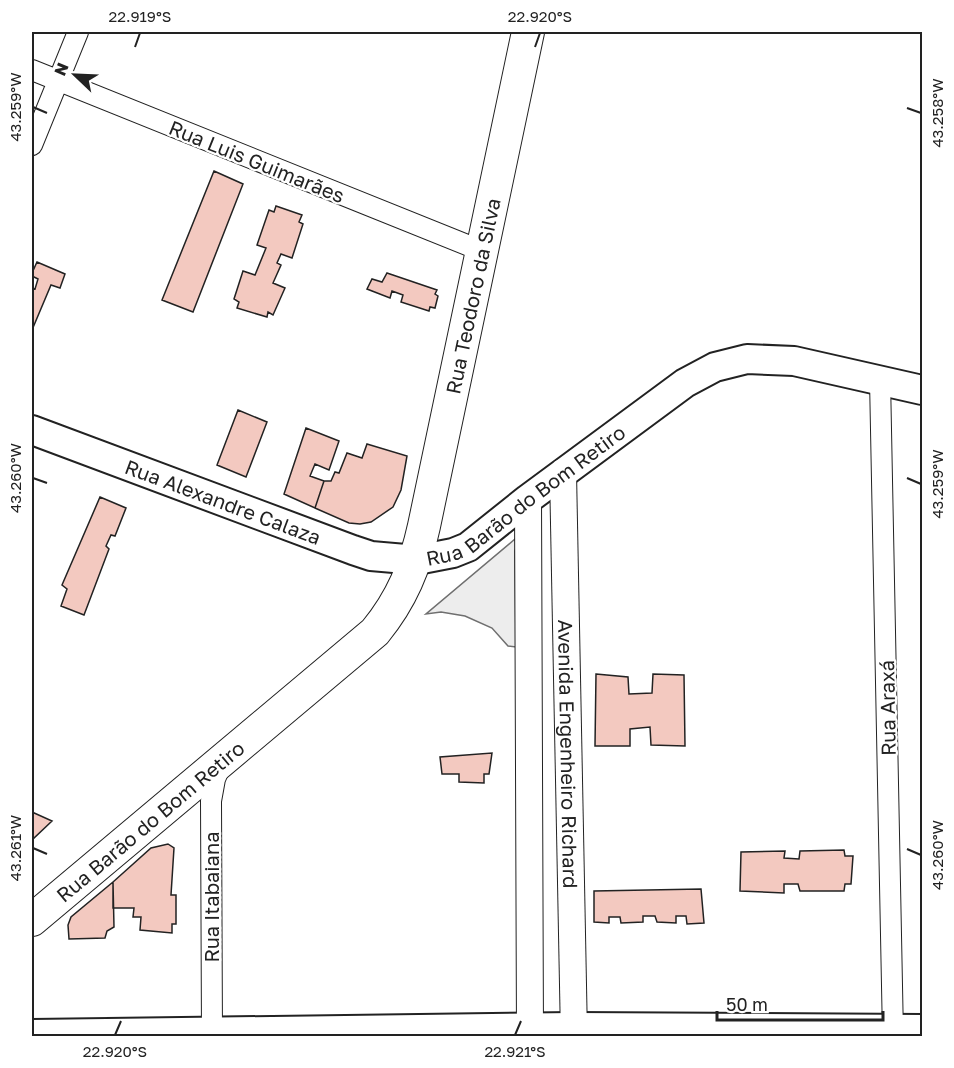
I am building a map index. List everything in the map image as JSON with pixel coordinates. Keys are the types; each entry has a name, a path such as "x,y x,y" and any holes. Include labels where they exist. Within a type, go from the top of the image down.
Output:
{"main road":[{"name":"Rua Teodoro da Silva","path":"417,560 528,32"},
{"name":"Rua Barão do Bom Retiro","path":"32,920 375,632 390,614 417,560 453,554 468,547 563,472 685,383 715,367 747,359 794,361 922,390"},
{"name":"Rua Alexandre Calaza","path":"32,430 353,550 371,556 417,560"},
{"path":"32,1034 62,1036 530,1032 893,1033 922,1029"}],"street":[{"path":"32,145 78,32"},
{"name":"Rua Luis Guimarães","path":"32,70 482,251"},
{"name":"Rua Araxá","path":"880,379 893,1033"},
{"name":"Avenida Engenheiro Richard","path":"563,472 574,1032"},
{"name":"Avenida Engenheiro Richard","path":"528,499 530,1032"},
{"name":"Rua Itabaiana","path":"212,1034 211,801 215,779 223,759"}],"shaded area":[{"path":"515,539 517,544 515,551 516,647 508,646 492,628 465,616 441,612 426,614"}],"building":[{"path":"214,171 243,184 193,312 162,300"},
{"path":"276,206 302,215 299,222 303,224 292,258 281,254 277,263 281,265 273,283 285,288 273,315 268,312 267,317 237,308 239,302 234,299 243,271 255,275 266,248 257,245 269,210 274,212"},
{"path":"37,262 65,274 60,288 51,285 32,330 32,288 35,289 38,279 32,276 32,273"},
{"path":"387,273 437,290 435,308 430,307 429,311 401,302 403,295 392,291 390,298 367,289 372,279 382,282"},
{"path":"238,410 267,422 246,477 217,465"},
{"path":"306,428 339,441 329,470 315,464 310,476 324,481 315,508 284,494"},
{"path":"367,444 407,456 401,490 393,507 371,522 360,524 349,523 315,508 324,481 331,481 335,472 339,473 347,453 362,458"},
{"path":"100,497 126,508 115,536 111,535 106,546 109,549 84,615 61,606 67,589 62,585"},
{"path":"596,674 628,677 629,694 652,693 653,674 684,675 685,746 651,745 650,727 630,729 630,746 595,746"},
{"path":"492,753 489,774 484,774 484,783 459,782 459,774 442,774 440,757"},
{"path":"32,812 52,821 34,838 32,837"},
{"path":"168,844 174,848 171,895 176,895 176,924 172,924 172,933 140,930 141,917 133,917 134,908 113,908 113,882 151,848"},
{"path":"844,850 845,856 853,856 851,884 845,884 844,891 800,891 798,884 784,884 784,893 740,891 741,852 785,851 784,858 799,859 800,851"},
{"path":"113,882 114,927 107,931 105,938 69,939 68,925 71,917"},
{"path":"701,889 704,923 687,924 686,916 676,916 676,923 657,922 655,916 643,916 643,922 621,923 620,917 609,917 609,923 594,922 594,891"}]}
